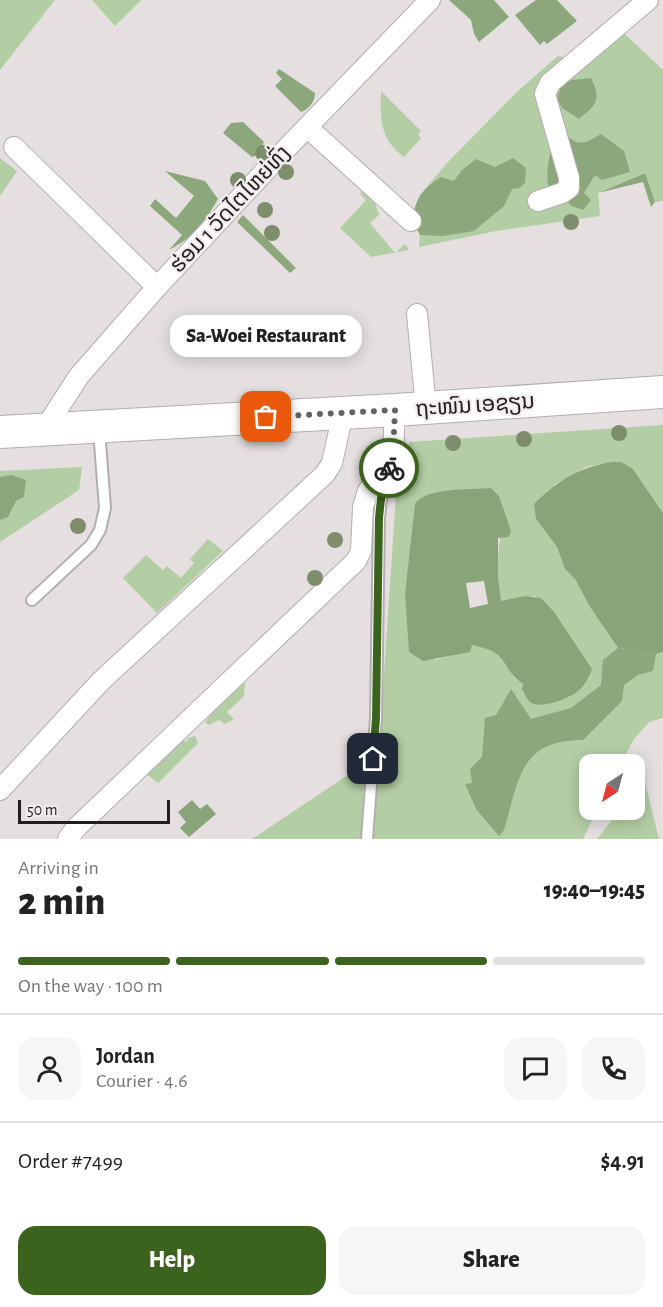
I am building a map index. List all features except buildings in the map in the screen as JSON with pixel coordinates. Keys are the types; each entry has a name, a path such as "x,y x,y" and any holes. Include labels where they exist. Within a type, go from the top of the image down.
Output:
{"main road":[{"name":"ຖະໜົນ ເອຊຽນ","path":"0,432 395,410 663,392"}],"street":[{"name":"ຮ່ອມ 1 ວັດໄຕໄຫຍ່ທົ່ງ","path":"44,430 79,376 157,287 430,0"},
{"path":"538,201 562,193 569,188 545,94 550,83 648,0"},
{"path":"307,127 411,221"},
{"path":"14,147 157,287"},
{"path":"417,314 426,408"},
{"path":"68,839 85,820 356,561 360,551 362,516 368,491 393,453 395,410"},
{"path":"0,790 101,681 324,474 332,463 343,413"}],"lane":[{"path":"33,600 91,545 100,530 105,508 99,426"},
{"path":"367,839 376,718 379,518 381,499 393,453"}],"shaded area":[{"path":"0,0 55,0 0,70"},
{"path":"92,0 141,0 115,26"},
{"path":"449,0 494,0 509,17 479,42 474,34 471,20"},
{"path":"536,0 557,0 577,21 547,44 544,41 540,45 515,15"},
{"path":"611,21 663,70 663,201 655,202 644,173 598,193 600,216 496,231 419,247 420,235 416,229 419,196 446,164 519,90 558,56 567,58"},
{"path":"279,69 315,93 313,102 307,109 301,112 275,86 282,79 276,73"},
{"path":"591,78 596,92 596,102 579,119 562,108 557,99 563,81"},
{"path":"381,91 421,131 418,135 421,138 404,157 390,143 383,128"},
{"path":"243,122 264,142 257,155 252,157 223,133 231,123"},
{"path":"601,134 624,151 630,172 602,180 595,175 584,193 591,200 583,210 572,206 548,185 550,153 553,142 567,136 576,142 584,143"},
{"path":"0,158 17,171 0,196"},
{"path":"513,158 526,168 525,183 519,188 512,189 504,206 474,231 443,236 420,235 414,217 415,209 421,195 433,182 441,177 454,181 462,170 476,159 495,167"},
{"path":"165,171 205,181 218,199 198,229 169,250 182,235 150,206 155,199 176,218 194,196"},
{"path":"645,173 655,202 651,207 643,182 598,193"},
{"path":"365,187 374,199 379,215 370,223 395,253 371,257 340,228 366,200 360,194"},
{"path":"243,215 296,268 290,273 237,222"},
{"path":"405,244 409,250 396,252"},
{"path":"663,425 663,513 633,469 611,462 586,467 555,484 536,519 557,547 565,569 575,579 590,607 618,648 656,654 663,652 663,718 649,722 634,739 626,754 579,754 579,820 592,820 583,839 373,839 396,494 400,465 408,455 409,442","holes":["506,510 499,544 498,567 501,601 536,596 530,702 523,684 514,678 498,653 472,645 454,655 434,660"]},
{"path":"611,462 621,462 633,469 663,513 663,652 656,654 646,651 643,654 635,650 618,648 590,607 575,579 565,569 557,547 536,519 534,504 552,488 578,472"},
{"path":"82,467 79,490 0,542 0,471"},
{"path":"11,475 26,480 24,497 16,501 8,517 0,520 0,477"},
{"path":"491,488 499,496 511,531 509,537 498,538 498,576 501,601 525,596 541,598 554,612 592,669 587,681 579,690 548,704 530,702 522,689 523,684 510,672 500,656 485,648 472,645 470,652 423,661 409,652 405,594 415,504 420,499 438,492"},
{"path":"208,539 223,551 157,613 123,578 146,555 163,570 167,566 181,578 194,563 190,559"},
{"path":"618,648 635,650 643,654 646,651 656,654 653,671 638,675 624,685 622,701 583,740 562,742 546,747 534,755 525,766 504,830 499,836 476,809 465,784 472,783 470,769 482,757 485,718 496,715 511,689 531,719 571,708 601,685 603,660"},
{"path":"239,679 242,679 245,684 244,696 227,712 234,719 225,724 219,720 209,725 205,722"},
{"path":"178,736 186,742 188,738 195,736 198,743 158,783 144,772"},
{"path":"360,767 364,780 361,839 252,839"},
{"path":"645,782 659,839 597,839 612,820 645,820"},
{"path":"192,800 200,809 207,804 216,814 189,837 180,828 186,822 178,812"}],"pier":[{"path":"484,581 488,604 470,608 466,583"}],"way so far":[{"path":"266,417 395,410 393,453 389,468"}],"place":[{"name":"Sa-Woei Restaurant","path":"266,417"}],"route":[{"path":"373,759 376,718 379,518 389,468"}]}
